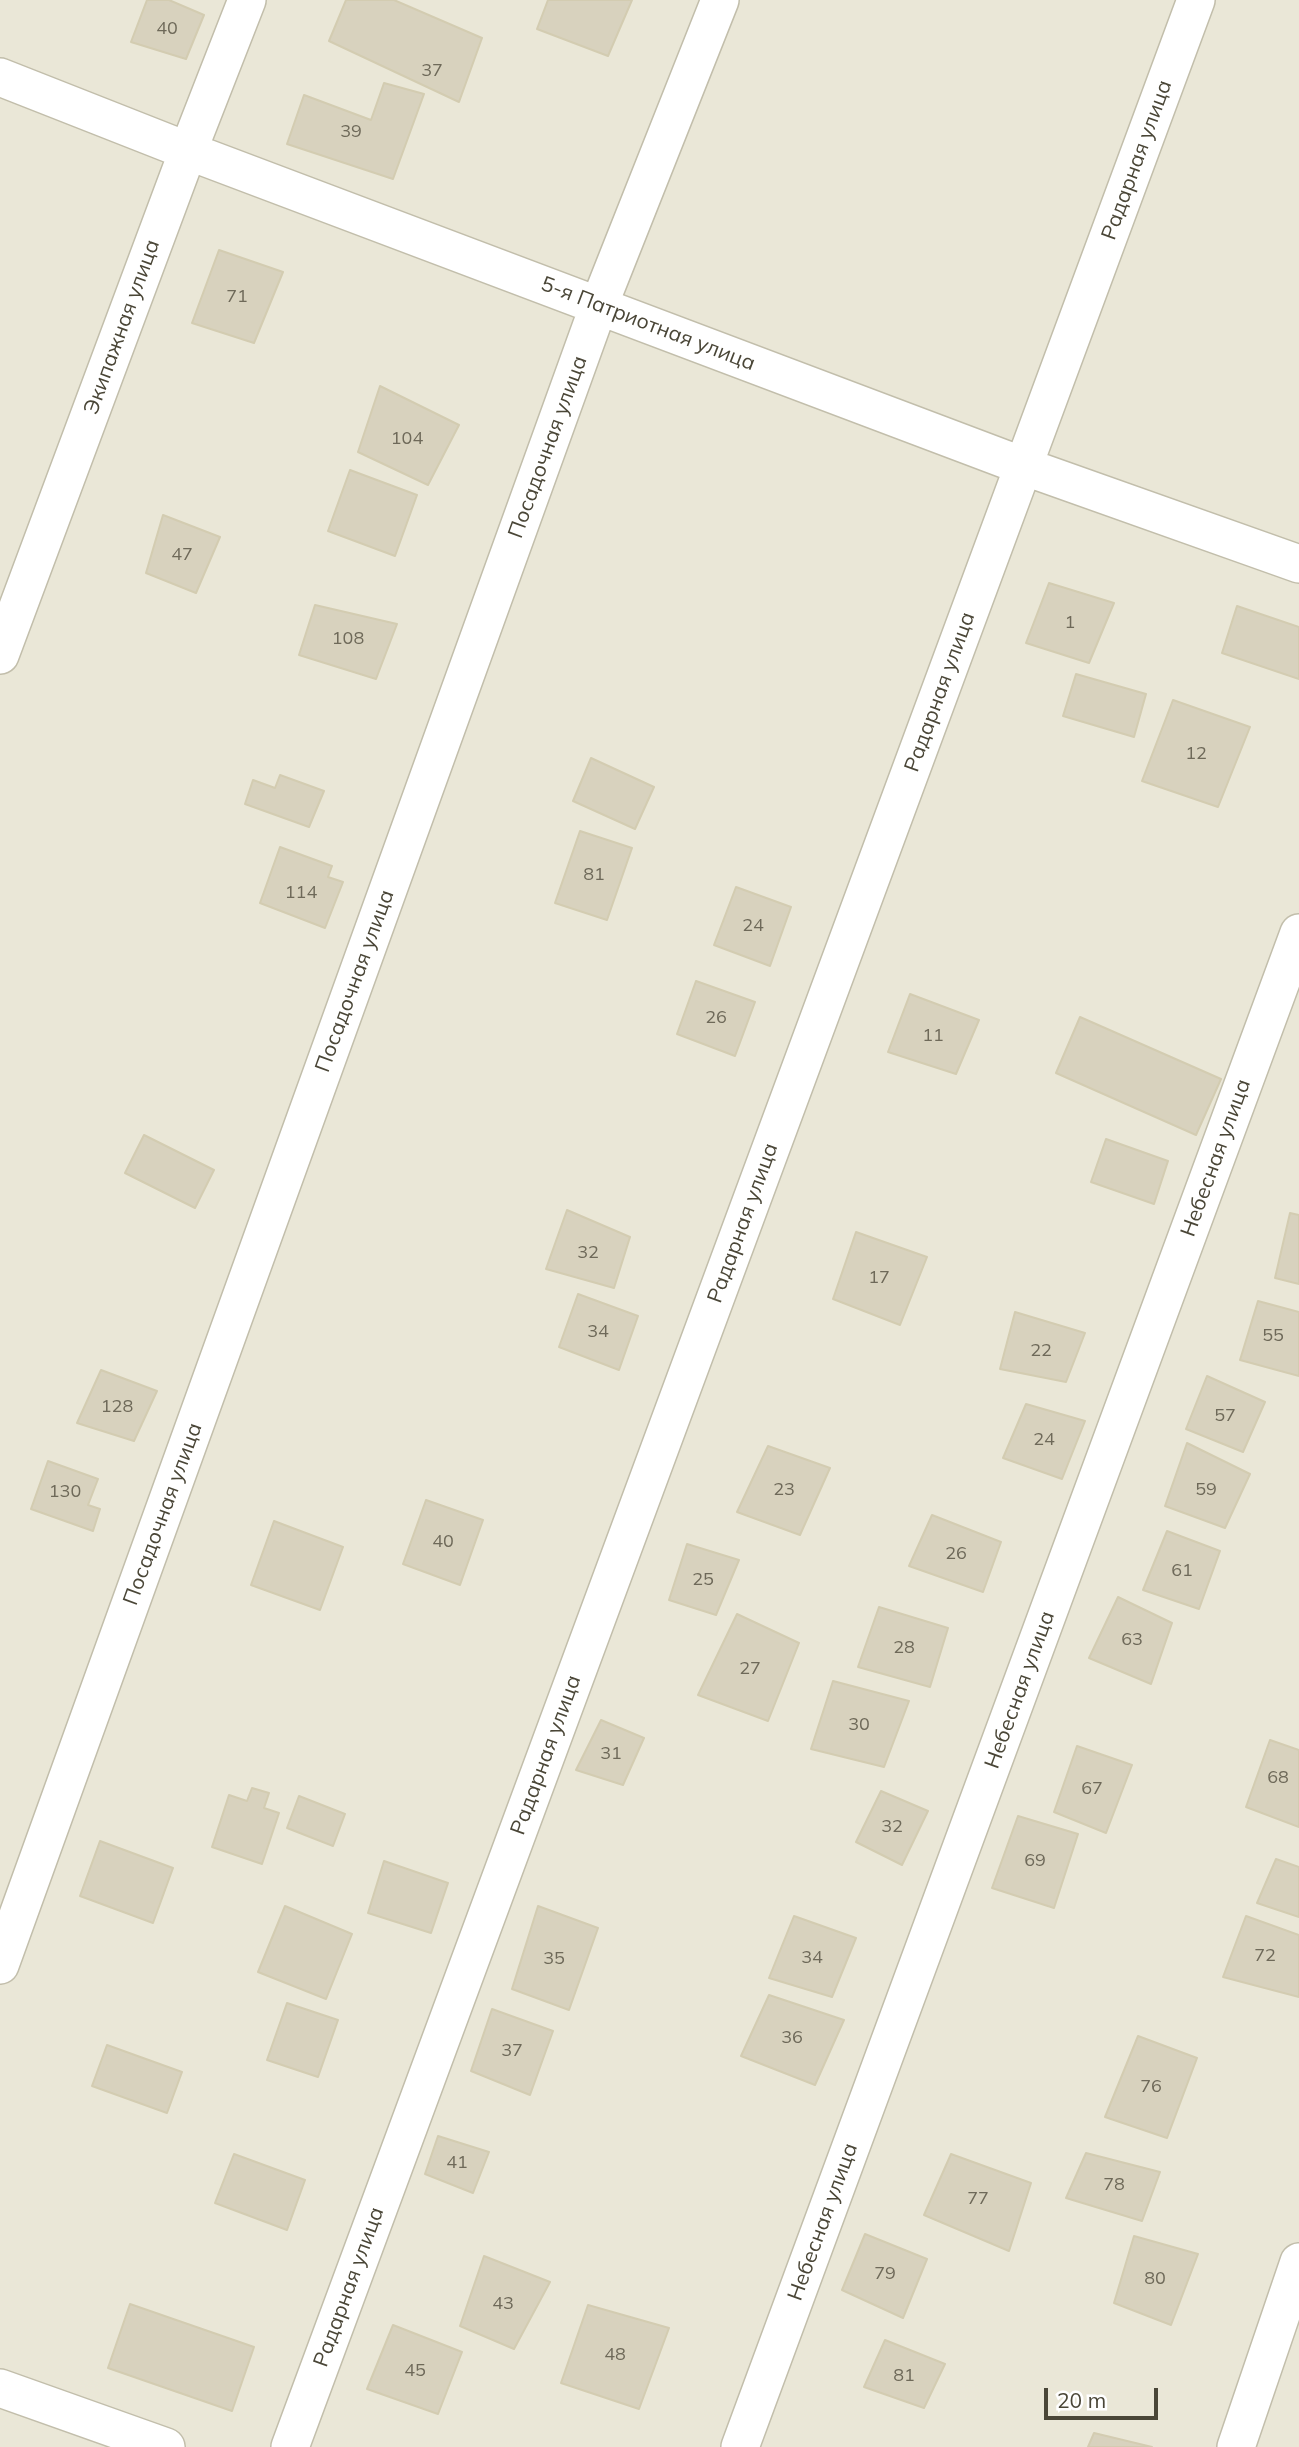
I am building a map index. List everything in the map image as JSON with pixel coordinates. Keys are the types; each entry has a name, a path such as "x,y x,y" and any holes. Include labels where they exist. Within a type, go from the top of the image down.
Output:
{"street":[{"name":"Экипажная улица","path":"0,655 247,0"},
{"name":"Посадочная улица","path":"0,1965 599,305 720,0"},
{"name":"Радарная улица","path":"290,2447 1196,0"},
{"name":"5-я Патриотная улица","path":"0,77 188,151 1023,466 1299,564"},
{"name":"Небесная улица","path":"740,2447 1299,933"},
{"path":"1236,2447 1299,2262"},
{"path":"0,2388 166,2447"}],"shaded area":[{"path":"0,0 1299,0 1299,2447 0,2447"}],"building":[{"path":"147,0 169,0 204,15 186,59 131,42"},
{"path":"346,0 394,0 482,38 459,102 329,41"},
{"path":"548,0 632,0 608,56 537,29"},
{"path":"384,83 424,94 393,179 287,144 304,95 371,120"},
{"path":"219,250 283,272 254,343 192,323"},
{"path":"380,386 459,425 428,485 358,452"},
{"path":"350,470 417,495 395,556 328,531"},
{"path":"163,515 220,537 196,593 146,573"},
{"path":"1049,583 1114,603 1089,663 1026,643"},
{"path":"315,605 397,624 376,679 299,655"},
{"path":"1237,606 1299,627 1299,679 1222,653"},
{"path":"1076,674 1146,694 1134,737 1063,716"},
{"path":"1173,700 1250,727 1218,807 1142,781"},
{"path":"591,758 654,787 635,829 573,801"},
{"path":"280,775 324,791 309,827 245,804 253,780 275,788"},
{"path":"580,831 632,848 607,920 555,903"},
{"path":"280,847 332,866 328,877 343,882 325,928 260,903"},
{"path":"736,887 791,907 770,966 714,945"},
{"path":"696,981 755,1002 735,1056 677,1034"},
{"path":"910,994 979,1020 956,1074 888,1052"},
{"path":"1080,1017 1221,1079 1196,1135 1056,1073"},
{"path":"144,1135 214,1170 195,1208 125,1173"},
{"path":"1106,1139 1168,1161 1154,1204 1091,1182"},
{"path":"567,1210 630,1237 614,1288 546,1269"},
{"path":"1290,1213 1299,1215 1299,1284 1275,1278"},
{"path":"856,1232 927,1257 900,1325 833,1299"},
{"path":"578,1294 638,1316 619,1370 559,1347"},
{"path":"1258,1301 1299,1312 1299,1376 1240,1360"},
{"path":"1015,1312 1085,1333 1066,1382 1000,1369"},
{"path":"101,1370 157,1391 134,1441 77,1423"},
{"path":"1207,1376 1265,1402 1243,1452 1186,1429"},
{"path":"1026,1404 1085,1421 1062,1479 1003,1458"},
{"path":"1187,1443 1250,1474 1225,1528 1165,1506"},
{"path":"768,1446 830,1468 800,1535 737,1512"},
{"path":"48,1461 98,1479 88,1505 100,1509 93,1531 31,1509"},
{"path":"426,1500 483,1520 460,1585 403,1564"},
{"path":"932,1515 1001,1542 983,1592 909,1566"},
{"path":"274,1521 343,1547 320,1610 251,1585"},
{"path":"1167,1531 1220,1551 1199,1609 1143,1590"},
{"path":"687,1544 739,1560 716,1615 669,1600"},
{"path":"1118,1597 1172,1623 1151,1684 1089,1658"},
{"path":"879,1607 948,1628 930,1687 858,1667"},
{"path":"737,1614 799,1643 768,1721 698,1695"},
{"path":"833,1681 909,1701 884,1767 811,1749"},
{"path":"601,1720 644,1738 623,1785 576,1770"},
{"path":"1270,1740 1299,1750 1299,1827 1246,1807"},
{"path":"1077,1746 1132,1765 1106,1833 1054,1812"},
{"path":"252,1788 269,1793 264,1808 279,1813 262,1864 212,1847 229,1795 247,1801"},
{"path":"881,1791 928,1811 902,1865 856,1842"},
{"path":"299,1796 345,1814 333,1846 287,1828"},
{"path":"1018,1816 1078,1834 1054,1908 992,1888"},
{"path":"100,1841 173,1868 153,1923 80,1896"},
{"path":"1276,1859 1299,1867 1299,1917 1257,1903"},
{"path":"384,1861 448,1883 431,1933 368,1913"},
{"path":"285,1906 352,1934 326,1999 258,1972"},
{"path":"538,1906 598,1928 569,2010 512,1989"},
{"path":"794,1916 856,1938 832,1997 769,1978"},
{"path":"1246,1916 1299,1935 1299,1997 1223,1977"},
{"path":"769,1995 844,2020 815,2085 741,2056"},
{"path":"287,2003 338,2020 318,2077 267,2060"},
{"path":"492,2009 553,2031 530,2095 471,2071"},
{"path":"1138,2036 1197,2058 1167,2138 1105,2117"},
{"path":"107,2045 182,2072 167,2113 92,2086"},
{"path":"438,2136 489,2152 473,2193 425,2174"},
{"path":"1086,2153 1160,2172 1142,2221 1066,2198"},
{"path":"234,2154 305,2180 287,2230 215,2203"},
{"path":"951,2154 1031,2183 1009,2251 924,2215"},
{"path":"865,2234 927,2259 903,2318 842,2290"},
{"path":"1134,2236 1198,2254 1171,2325 1114,2303"},
{"path":"484,2256 550,2282 514,2349 460,2326"},
{"path":"130,2304 254,2347 232,2411 108,2368"},
{"path":"588,2305 669,2328 639,2409 561,2383"},
{"path":"393,2325 462,2352 438,2414 367,2389"},
{"path":"885,2340 945,2364 924,2408 864,2387"},
{"path":"1094,2433 1152,2447 1088,2447"}]}
